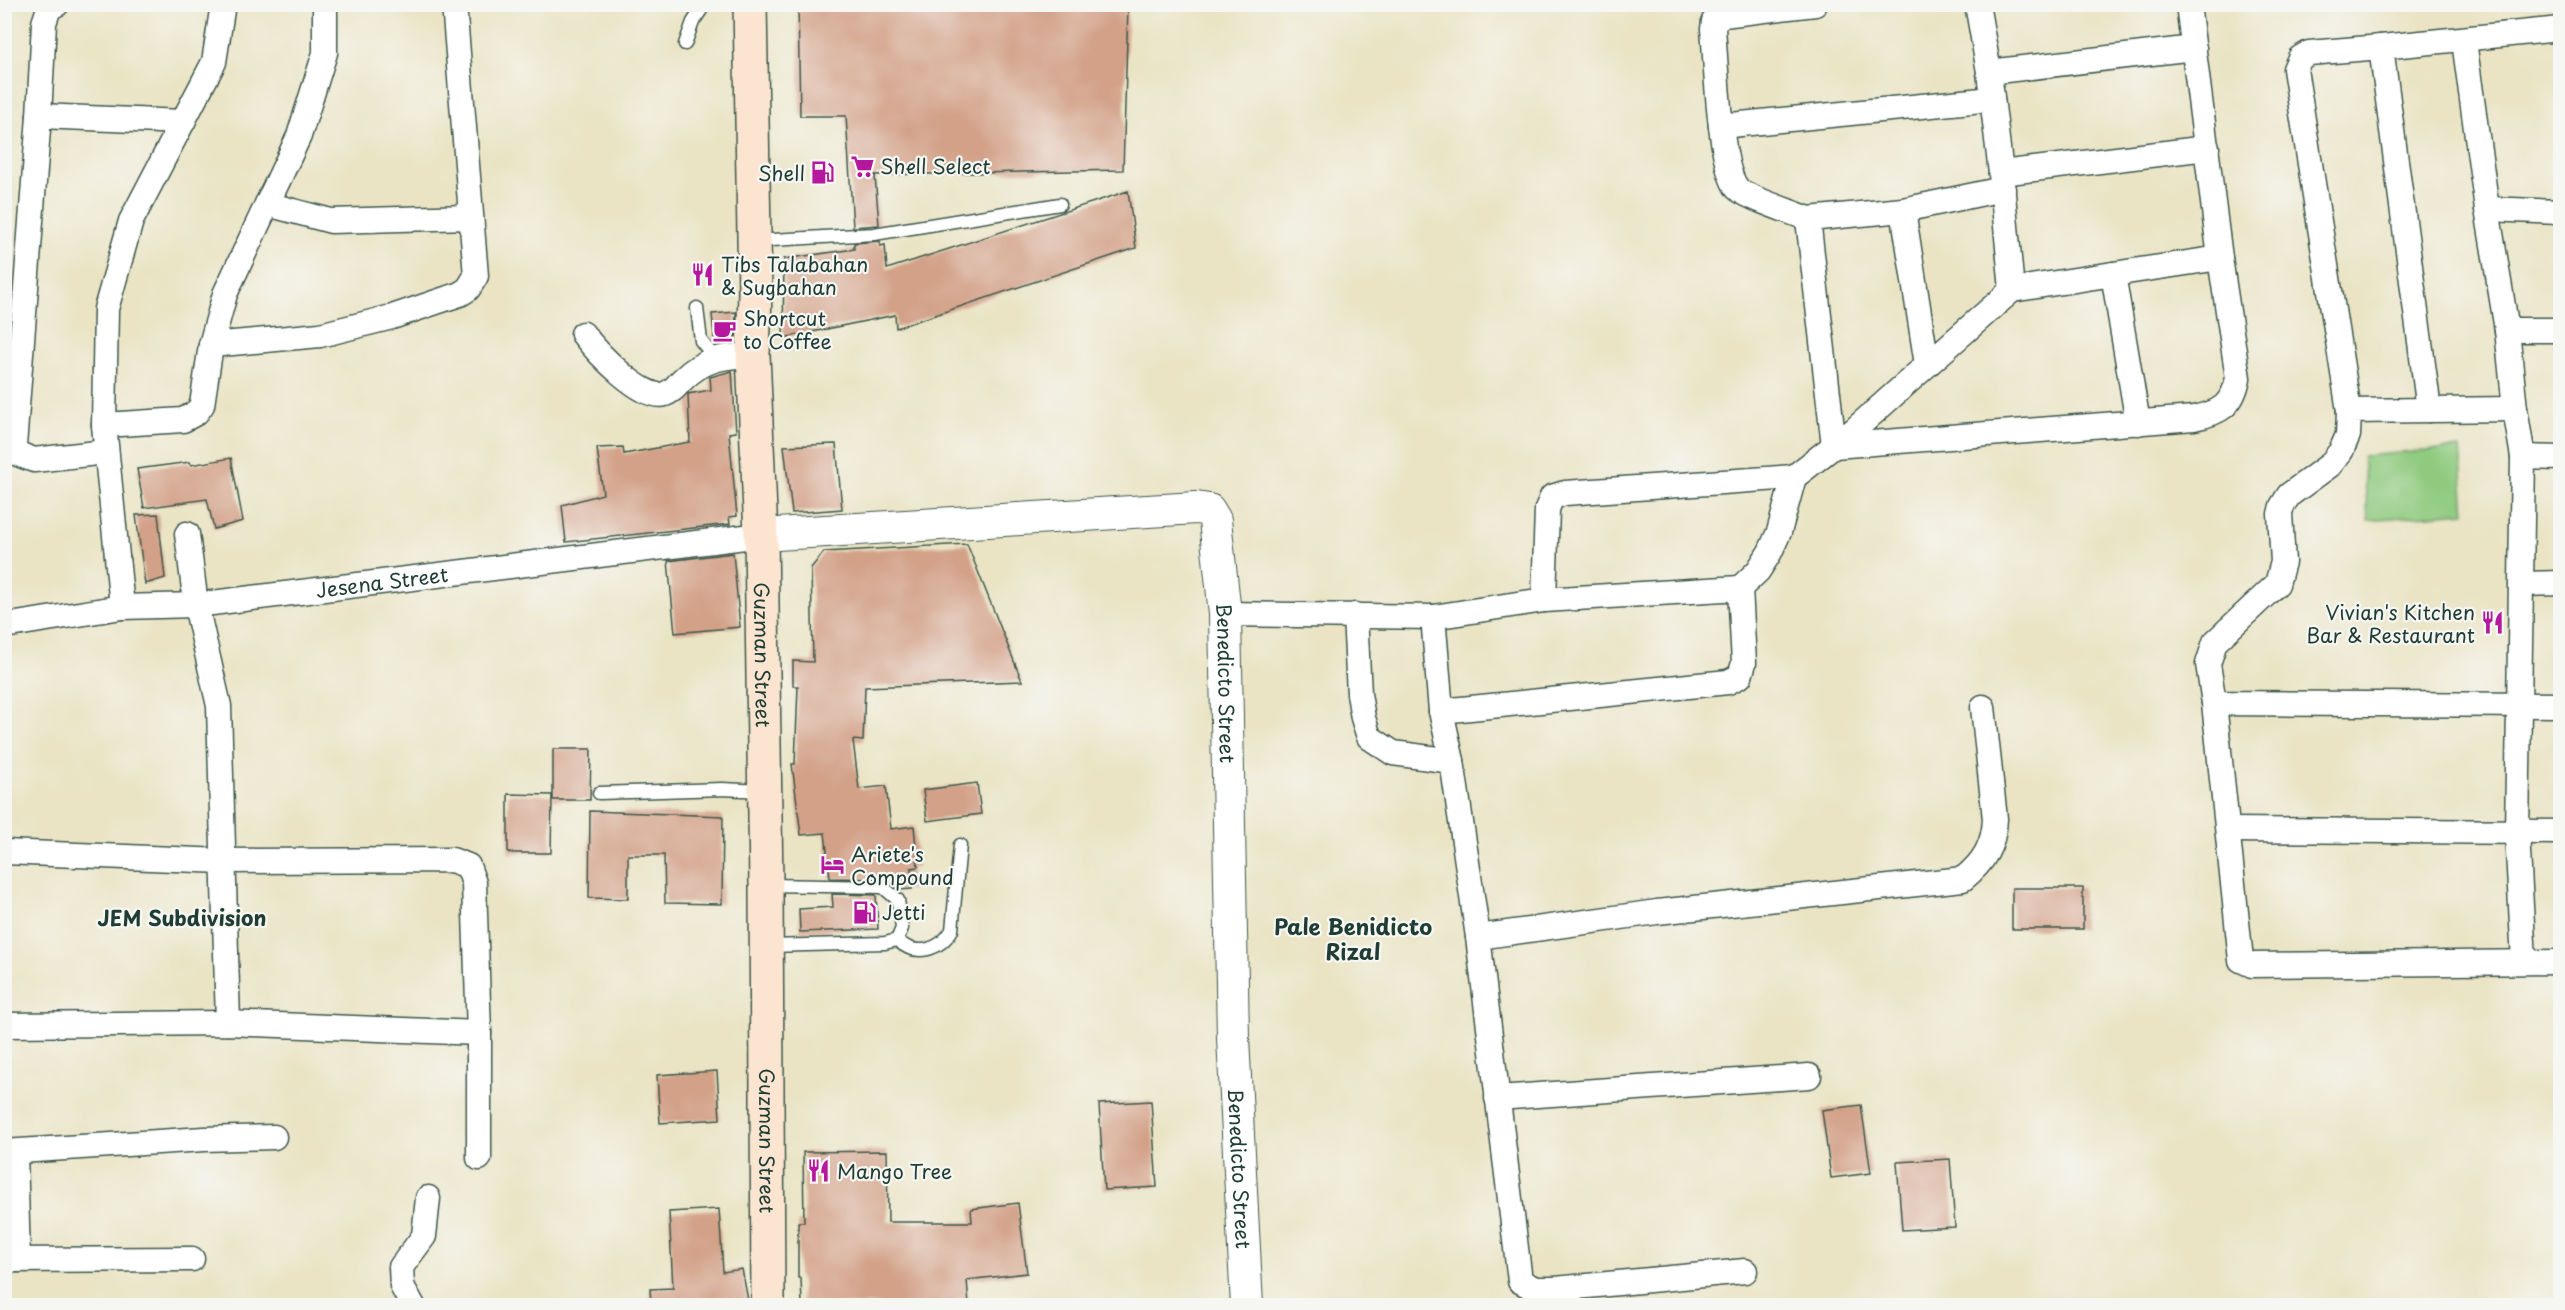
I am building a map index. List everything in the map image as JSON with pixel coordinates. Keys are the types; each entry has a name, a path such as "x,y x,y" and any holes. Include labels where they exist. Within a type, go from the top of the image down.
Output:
{"main road":[{"name":"Guzman Street","path":"750,4 754,242 753,355 761,535 765,791 768,1305"}],"street":[{"path":"57,4 49,9 44,23 14,446 18,454 34,460 106,452"},
{"path":"122,607 104,425 106,309 131,221 214,62 223,4"},
{"path":"104,425 183,420 196,413 202,405 211,345 225,294 298,136 325,53 325,4"},
{"path":"211,345 320,335 392,317 460,294 468,289 476,276 469,217 454,4"},
{"path":"1815,4 1723,15 1714,21 1721,126 1731,176 1737,189 1808,219 1903,210 2002,181 2207,148"},
{"path":"1977,4 1989,72 2012,290"},
{"path":"1834,447 2138,423 2215,414 2227,404 2236,390 2238,378 2220,258 2188,4"},
{"path":"2560,29 2464,40 2309,53 2300,58 2295,69 2349,411 2348,435 2341,451 2330,465 2289,495 2282,506 2280,514 2283,562 2277,584 2215,642 2208,664 2241,960 2252,965 2560,962"},
{"path":"2464,40 2487,210 2508,330 2515,409 2523,458 2517,833 2524,961"},
{"path":"2381,47 2429,410"},
{"path":"1989,72 2194,48"},
{"path":"1721,126 1992,99"},
{"path":"39,116 183,122"},
{"path":"267,204 331,221 469,217"},
{"path":"1903,210 1927,365"},
{"path":"2487,210 2560,212"},
{"path":"1808,219 1834,447"},
{"path":"1544,600 1548,509 1552,497 1565,493 1794,477 1834,447 2012,290 2220,258"},
{"path":"2114,274 2138,423"},
{"path":"2508,330 2560,330"},
{"path":"583,334 624,376 648,393 662,396 674,391 681,380 704,362 715,358 753,355"},
{"path":"2349,411 2515,409"},
{"path":"2523,458 2560,458"},
{"path":"1225,614 1433,617 1544,600 1740,588 1758,571 1770,552 1779,532 1794,477"},
{"name":"Benedicto Street","path":"761,535 1196,508 1209,510 1215,520 1225,614 1233,1038 1247,1305"},
{"path":"187,534 196,605 219,706 228,1023"},
{"name":"Jesena Street","path":"4,626 122,607 196,605 761,535"},
{"path":"2522,584 2560,583"},
{"path":"1442,711 1728,682 1740,676 1744,663 1740,588"},
{"path":"1355,615 1359,694 1363,718 1370,737 1393,753 1452,761"},
{"path":"1433,617 1442,711 1452,761 1478,937 1520,1281 1535,1289 1745,1271"},
{"path":"2214,704 2560,705"},
{"path":"1478,937 1657,912 1963,879 1985,856 1995,837 1983,707"},
{"path":"2228,830 2560,832"},
{"path":"4,852 223,861 452,860 468,866 474,883 479,1033 479,1158"},
{"path":"4,1025 228,1023 479,1033"},
{"path":"1497,1098 1809,1076"},
{"path":"192,1259 11,1260 10,1152 204,1139 274,1137"},
{"path":"412,1305 402,1286 401,1267 424,1236 428,1198"}],"lane":[{"path":"685,44 693,22 705,4"},
{"path":"754,242 874,234 1060,204"},
{"path":"697,308 701,341 715,358"},
{"path":"598,793 722,789 765,791"},
{"path":"767,946 897,940 904,946 918,950 938,946 946,941 952,930 960,845"},
{"path":"766,885 883,887 898,900 902,928 897,940"}],"green space":[{"path":"2460,448 2465,512 2368,520 2363,456"}],"building":[{"path":"798,4 1128,6 1123,170 875,175 879,225 853,227 846,116 800,116"},
{"path":"1128,191 1136,248 896,328 895,315 783,338 784,259 854,249 854,243 880,241 880,246 885,245 887,269"},
{"name":"Shortcut to Coffee","path":"736,312 735,342 715,345 712,314"},
{"path":"732,371 736,432 729,433 737,516 729,517 730,524 566,542 562,505 603,494 597,448 623,447 624,454 690,442 688,394 711,390 710,377"},
{"path":"836,444 842,509 792,513 784,446"},
{"path":"231,458 243,521 214,529 207,499 144,508 137,469 190,462 191,465"},
{"path":"158,514 165,578 145,584 136,515"},
{"path":"967,544 1022,681 865,687 863,741 853,740 859,789 886,786 891,829 914,826 918,867 911,868 912,889 899,890 883,879 830,878 825,833 801,835 792,764 795,764 798,686 793,686 793,661 813,662 811,568 824,552"},
{"path":"733,553 740,627 675,633 668,561"},
{"path":"553,749 591,749 590,800 553,800"},
{"path":"977,783 981,814 927,821 923,790"},
{"path":"508,794 552,795 551,853 508,853"},
{"path":"590,811 723,816 722,904 665,903 664,855 628,855 628,899 589,898"},
{"path":"2012,888 2083,888 2083,929 2012,929"},
{"path":"832,894 876,895 878,929 800,932 799,909 833,907"},
{"path":"717,1071 720,1119 660,1123 657,1075"},
{"path":"1151,1101 1157,1187 1104,1190 1099,1104"},
{"path":"1861,1105 1871,1173 1831,1178 1822,1110"},
{"path":"887,1151 888,1222 972,1222 971,1209 1018,1203 1027,1273 967,1280 969,1305 802,1305 801,1278 798,1278 798,1222 804,1222 803,1152"},
{"path":"1950,1159 1955,1227 1902,1230 1897,1162"},
{"path":"719,1209 723,1272 742,1269 748,1300 723,1305 651,1305 650,1289 673,1288 669,1212"}],"place":[{"name":"Shell Select","path":"862,166"},
{"name":"Shell","path":"823,173"},
{"name":"Tibs Talabahan & Sugbahan","path":"703,275"},
{"name":"Shortcut to Coffee","path":"725,330"},
{"name":"Vivian's Kitchen Bar & Restaurant","path":"2493,623"},
{"name":"Ariete's Compound","path":"833,865"},
{"name":"Jetti","path":"864,912"},
{"name":"Mango Tree","path":"819,1171"}],"district":[{"name":"JEM Subdivision","path":"182,917"},
{"name":"Pale Benidicto Rizal","path":"1353,938"}]}
